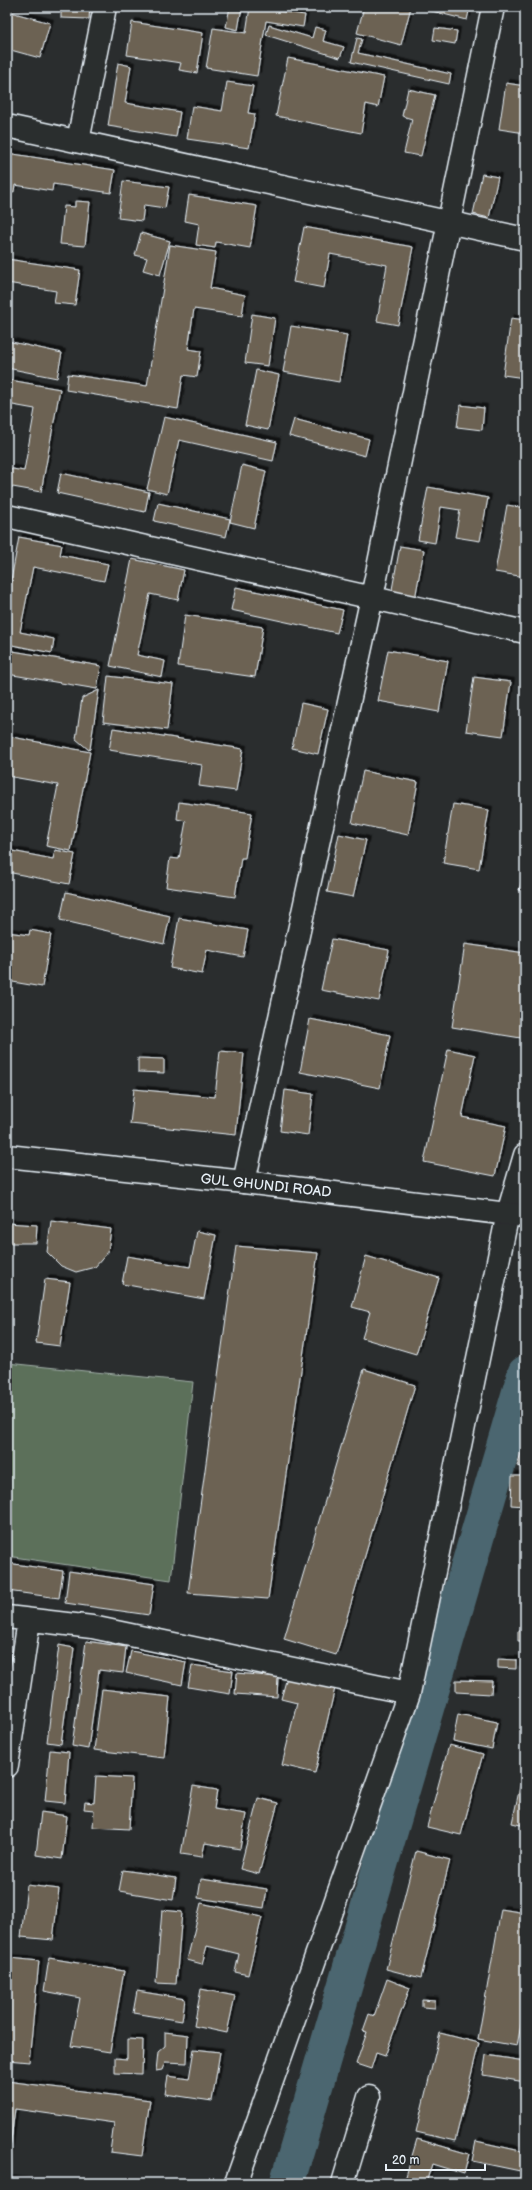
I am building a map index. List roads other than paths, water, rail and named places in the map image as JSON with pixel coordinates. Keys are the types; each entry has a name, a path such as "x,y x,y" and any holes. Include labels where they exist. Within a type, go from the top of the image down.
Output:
{"street":[{"path":"78,141 105,7"},
{"path":"244,1182 372,596 492,7"},
{"path":"7,126 449,223 525,238"},
{"path":"7,516 372,596 525,632"},
{"path":"236,2183 409,1693 517,1214 525,1155"},
{"name":"GUL GHUNDI ROAD","path":"7,1156 517,1214"},
{"path":"7,1617 92,1627 409,1693"},
{"path":"7,1766 29,1620"},
{"path":"344,2183 369,2097"}],"waterway":[{"path":"287,2183 525,1373"}]}
